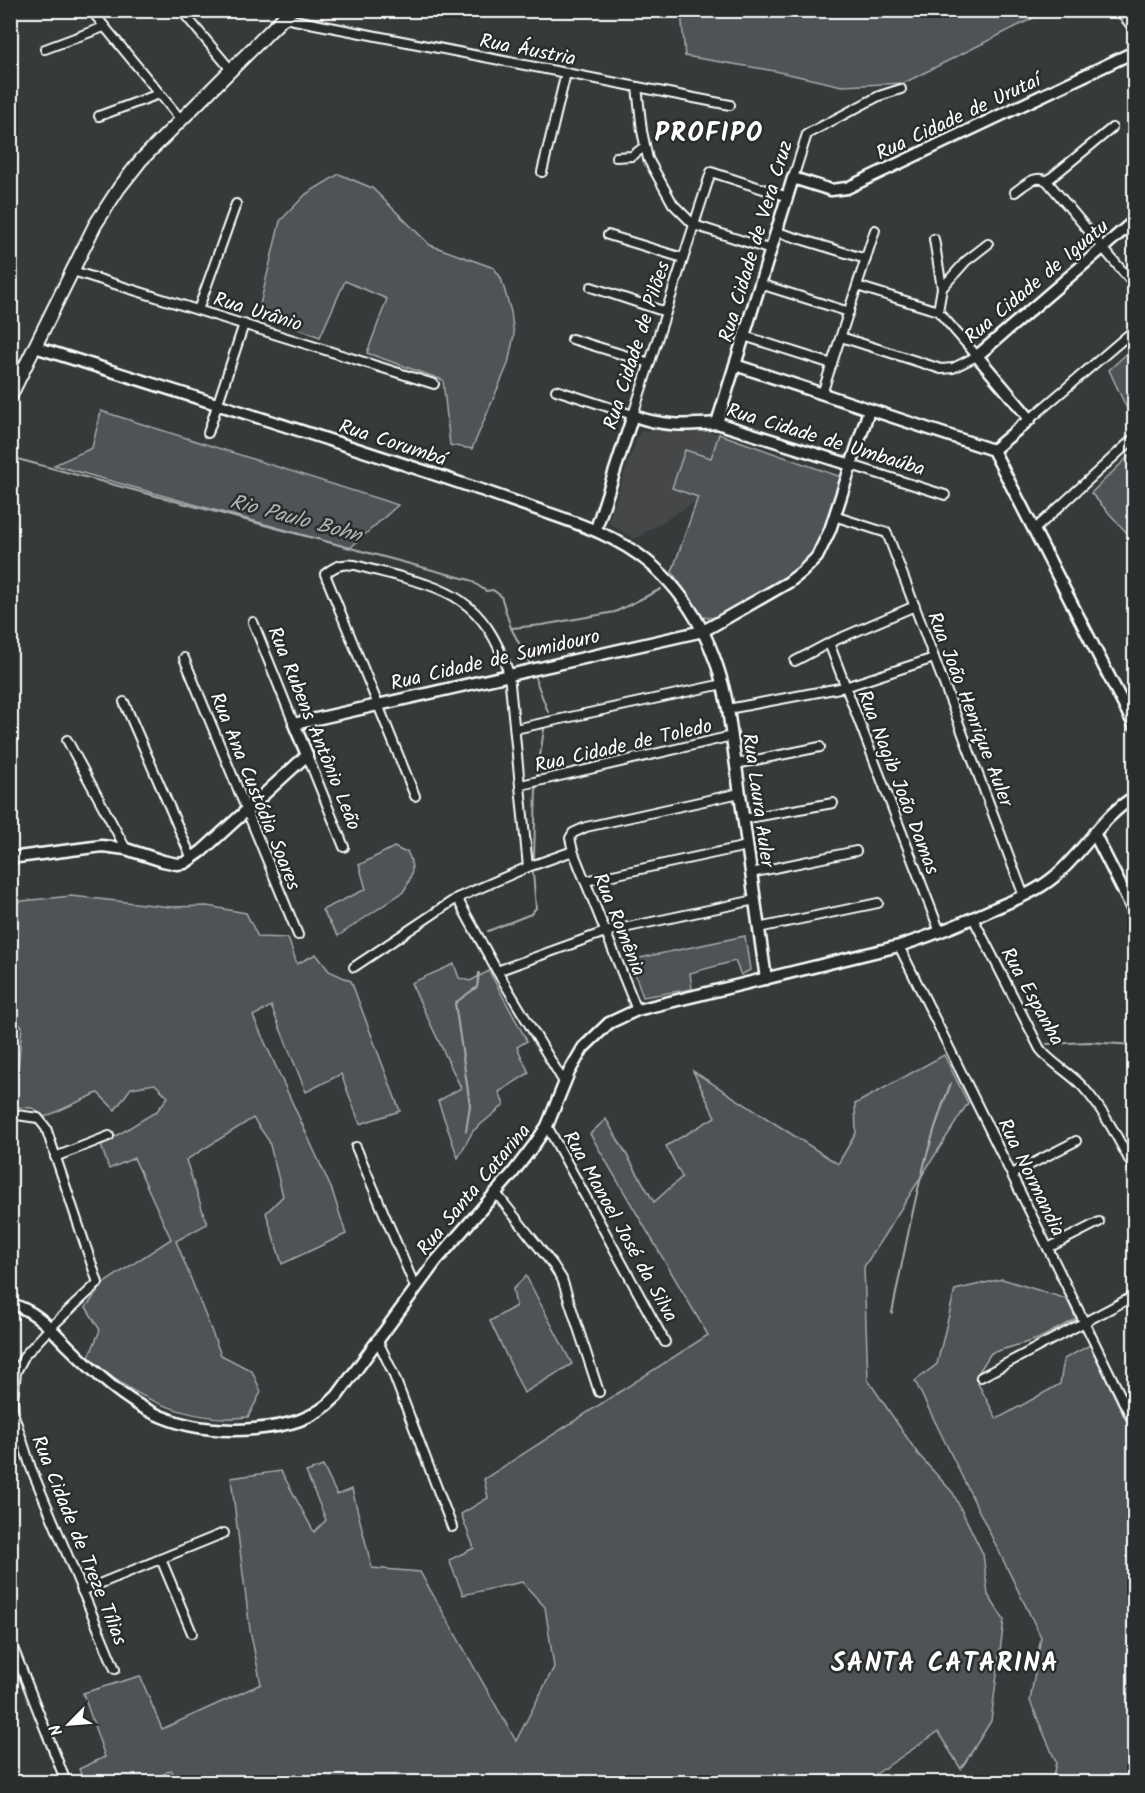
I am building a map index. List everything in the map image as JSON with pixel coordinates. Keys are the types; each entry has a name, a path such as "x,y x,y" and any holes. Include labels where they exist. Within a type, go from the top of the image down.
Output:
{"main road":[{"path":"10,397 102,212 119,188 141,160 287,14"}],"street":[{"path":"91,10 182,121"},
{"path":"181,10 232,71"},
{"path":"1119,10 1134,29"},
{"name":"Rua Áustria","path":"287,14 730,105"},
{"path":"45,49 104,27"},
{"name":"Rua Cidade de Urutaí","path":"793,178 831,190 847,188 1134,52"},
{"path":"542,172 566,73"},
{"path":"637,87 644,147 648,159 664,190 679,210 694,225 771,250"},
{"name":"Rua Cidade de Vera Cruz","path":"717,423 807,134 879,96 901,89"},
{"path":"99,116 159,94"},
{"path":"1047,181 1112,128"},
{"path":"616,158 632,156 644,147"},
{"name":"Rua Cidade de Pilões","path":"596,529 711,172 788,197"},
{"path":"1015,192 1034,179 1047,181 1134,285"},
{"path":"198,310 236,204"},
{"name":"Rua Cidade de Iguatu","path":"840,337 933,367 947,369 960,365 977,356 1134,221"},
{"path":"822,394 875,230"},
{"path":"777,232 866,259"},
{"path":"608,235 683,258"},
{"path":"934,240 942,288 938,311"},
{"path":"942,288 966,261 988,244"},
{"name":"Rua Urânio","path":"73,270 434,384"},
{"path":"760,284 849,312"},
{"path":"857,286 938,311 1030,419"},
{"path":"591,287 666,312"},
{"path":"208,433 244,324"},
{"path":"993,450 1134,330"},
{"path":"744,336 832,364"},
{"path":"572,339 650,363"},
{"name":"Rua Corumbá","path":"35,347 217,404 596,529 627,546 664,576 690,609 703,631"},
{"path":"735,365 993,450 1134,725"},
{"name":"Rua Cidade de Umbaúba","path":"556,390 656,422 717,423 945,495"},
{"name":"Rua Cidade de Sumidouro","path":"294,724 703,631 802,572 817,557 824,545 869,410"},
{"path":"1034,530 1133,439"},
{"name":"Rua João Henrique Auler","path":"834,516 887,533 1024,896"},
{"path":"415,796 325,574 338,565 355,565 429,585 453,595 471,607 487,626 500,650 509,674 528,867"},
{"path":"795,661 915,606"},
{"name":"Rua Rubens Antônio Leão","path":"253,622 344,847"},
{"name":"Rua Laura Auler","path":"703,631 723,684 728,709 766,979"},
{"name":"Rua Nagib João Damas","path":"829,644 940,932"},
{"name":"Rua Ana Custódia Soares","path":"184,658 298,935"},
{"path":"728,709 845,687 934,658"},
{"path":"515,729 723,684"},
{"path":"124,702 192,859"},
{"name":"Rua Cidade de Toledo","path":"521,785 732,736"},
{"path":"67,740 126,849"},
{"path":"736,764 820,747"},
{"path":"10,858 102,846 126,849 170,863 185,863 307,755"},
{"path":"354,967 457,898 528,867 573,851 570,838 573,833 586,827 740,793"},
{"name":"Rua Santa Catarina","path":"10,1304 26,1309 50,1328 105,1382 128,1399 166,1419 196,1428 223,1431 281,1426 314,1415 326,1408 337,1396 415,1287 524,1160 547,1126 576,1059 589,1041 609,1023 637,1010 899,946 940,932 1024,896 1056,876 1113,811 1134,796"},
{"path":"743,819 833,803"},
{"path":"1094,833 1131,898 1134,912"},
{"path":"585,881 747,846"},
{"name":"Rua Romênia","path":"573,851 637,1010"},
{"path":"751,873 856,851"},
{"path":"457,898 497,971 565,1084"},
{"path":"497,971 605,932 755,900"},
{"path":"759,928 878,903"},
{"name":"Rua Espanha","path":"973,918 1040,1049 1053,1064 1080,1084 1091,1096 1101,1109 1134,1169"},
{"name":"Rua Normandia","path":"899,946 1134,1423"},
{"path":"10,1114 34,1116 42,1121 55,1157 109,1136"},
{"name":"Rua Manoel José da Silva","path":"547,1126 665,1342"},
{"path":"1012,1174 1076,1142"},
{"path":"356,1147 415,1287"},
{"name":"Rua Cidade de Treze Tílias","path":"55,1157 98,1283 25,1355 16,1372 13,1388 14,1415 31,1468 115,1669"},
{"path":"496,1192 562,1279 599,1392"},
{"path":"1048,1248 1099,1222"},
{"path":"981,1377 1134,1296"},
{"path":"377,1339 393,1373 452,1527"},
{"path":"1124,1401 1134,1395"},
{"path":"82,1591 224,1533"},
{"path":"161,1559 192,1633"},
{"path":"10,1640 66,1782"}],"shaded area":[{"path":"681,10 1047,11 904,83 842,86 775,71 685,56"},
{"path":"339,174 372,188 430,245 494,268 501,278 511,312 514,335 508,364 472,449 450,445 443,380 367,353 387,299 345,281 320,337 258,313 280,221 306,194"},
{"path":"1134,347 1134,424 1109,370"},
{"path":"101,411 398,505 350,548 54,465 92,448"},
{"path":"647,430 706,430 719,434 697,501 634,539 608,522 637,437 641,432"},
{"path":"719,434 841,477 822,534 805,561 768,589 713,618 703,617 672,572 698,497 672,488 685,450 711,458"},
{"path":"1134,451 1134,526 1126,532 1091,493"},
{"path":"394,847 404,852 407,851 412,867 411,877 403,892 338,936 322,910 366,889 359,865"},
{"path":"71,896 171,907 207,906 246,913 258,937 288,938 297,964 316,954 329,971 351,981 400,1111 360,1124 341,1074 306,1092 271,1006 253,1016 332,1190 346,1234 282,1264 266,1213 283,1196 269,1141 253,1118 186,1160 207,1224 176,1241 221,1355 252,1371 261,1392 248,1417 204,1416 162,1405 123,1384 89,1357 100,1330 86,1307 104,1283 171,1239 134,1158 109,1169 101,1145 157,1111 168,1097 155,1084 131,1088 115,1110 98,1093 45,1117 32,1108 11,1107 11,1076 18,1069 22,1026 11,1019 11,905 22,901"},
{"path":"745,936 750,970 741,975 735,961 690,973 692,989 643,997 630,960"},
{"path":"454,964 459,978 470,981 489,971 527,1041 517,1047 529,1073 499,1092 504,1105 473,1131 458,1158 438,1101 461,1088 411,983"},
{"path":"944,1055 968,1103 864,1267 868,1380 918,1454 953,1493 983,1554 988,1595 1004,1620 991,1721 961,1769 938,1732 876,1774 885,1782 177,1782 171,1770 150,1782 84,1782 79,1769 105,1757 83,1693 140,1676 162,1729 261,1684 250,1630 231,1478 281,1471 314,1532 326,1520 306,1472 323,1466 337,1495 352,1489 372,1568 420,1572 516,1741 554,1667 545,1607 522,1582 463,1595 449,1560 474,1548 461,1514 488,1498 484,1479 708,1335 590,1134 606,1119 654,1202 682,1177 666,1146 715,1117 693,1071 838,1164 856,1133 855,1104"},
{"path":"526,1276 572,1364 524,1393 490,1321 516,1306 513,1289"},
{"path":"1002,1279 1067,1299 1076,1319 1038,1339 991,1353 975,1378 997,1419 1060,1384 1064,1359 1090,1345 1134,1437 1134,1782 1052,1782 1056,1762 1030,1701 1041,1637 915,1381 937,1364 955,1290"}],"waterway":[{"name":"Rio Paulo Bohn","path":"10,457 470,580 486,591 493,590 501,596 511,628 529,662"},
{"path":"512,628 615,612 661,589"},
{"name":"Rio Paulo Bohn","path":"534,675 548,712"},
{"name":"Rio Paulo Bohn","path":"537,776 544,729"},
{"name":"Rio Paulo Bohn","path":"534,857 536,788"},
{"name":"Rio Paulo Bohn","path":"488,931 531,914 536,908 533,873"},
{"name":"Rio Paulo Bohn","path":"466,1131 470,1105 455,1003 477,987 479,973"},
{"path":"1047,1044 1089,1042 1134,1045"},
{"path":"892,1313 923,1168 951,1083"}],"district":[{"name":"PROFIPO","path":"709,132"},
{"name":"SANTA CATARINA","path":"945,1662"}]}
